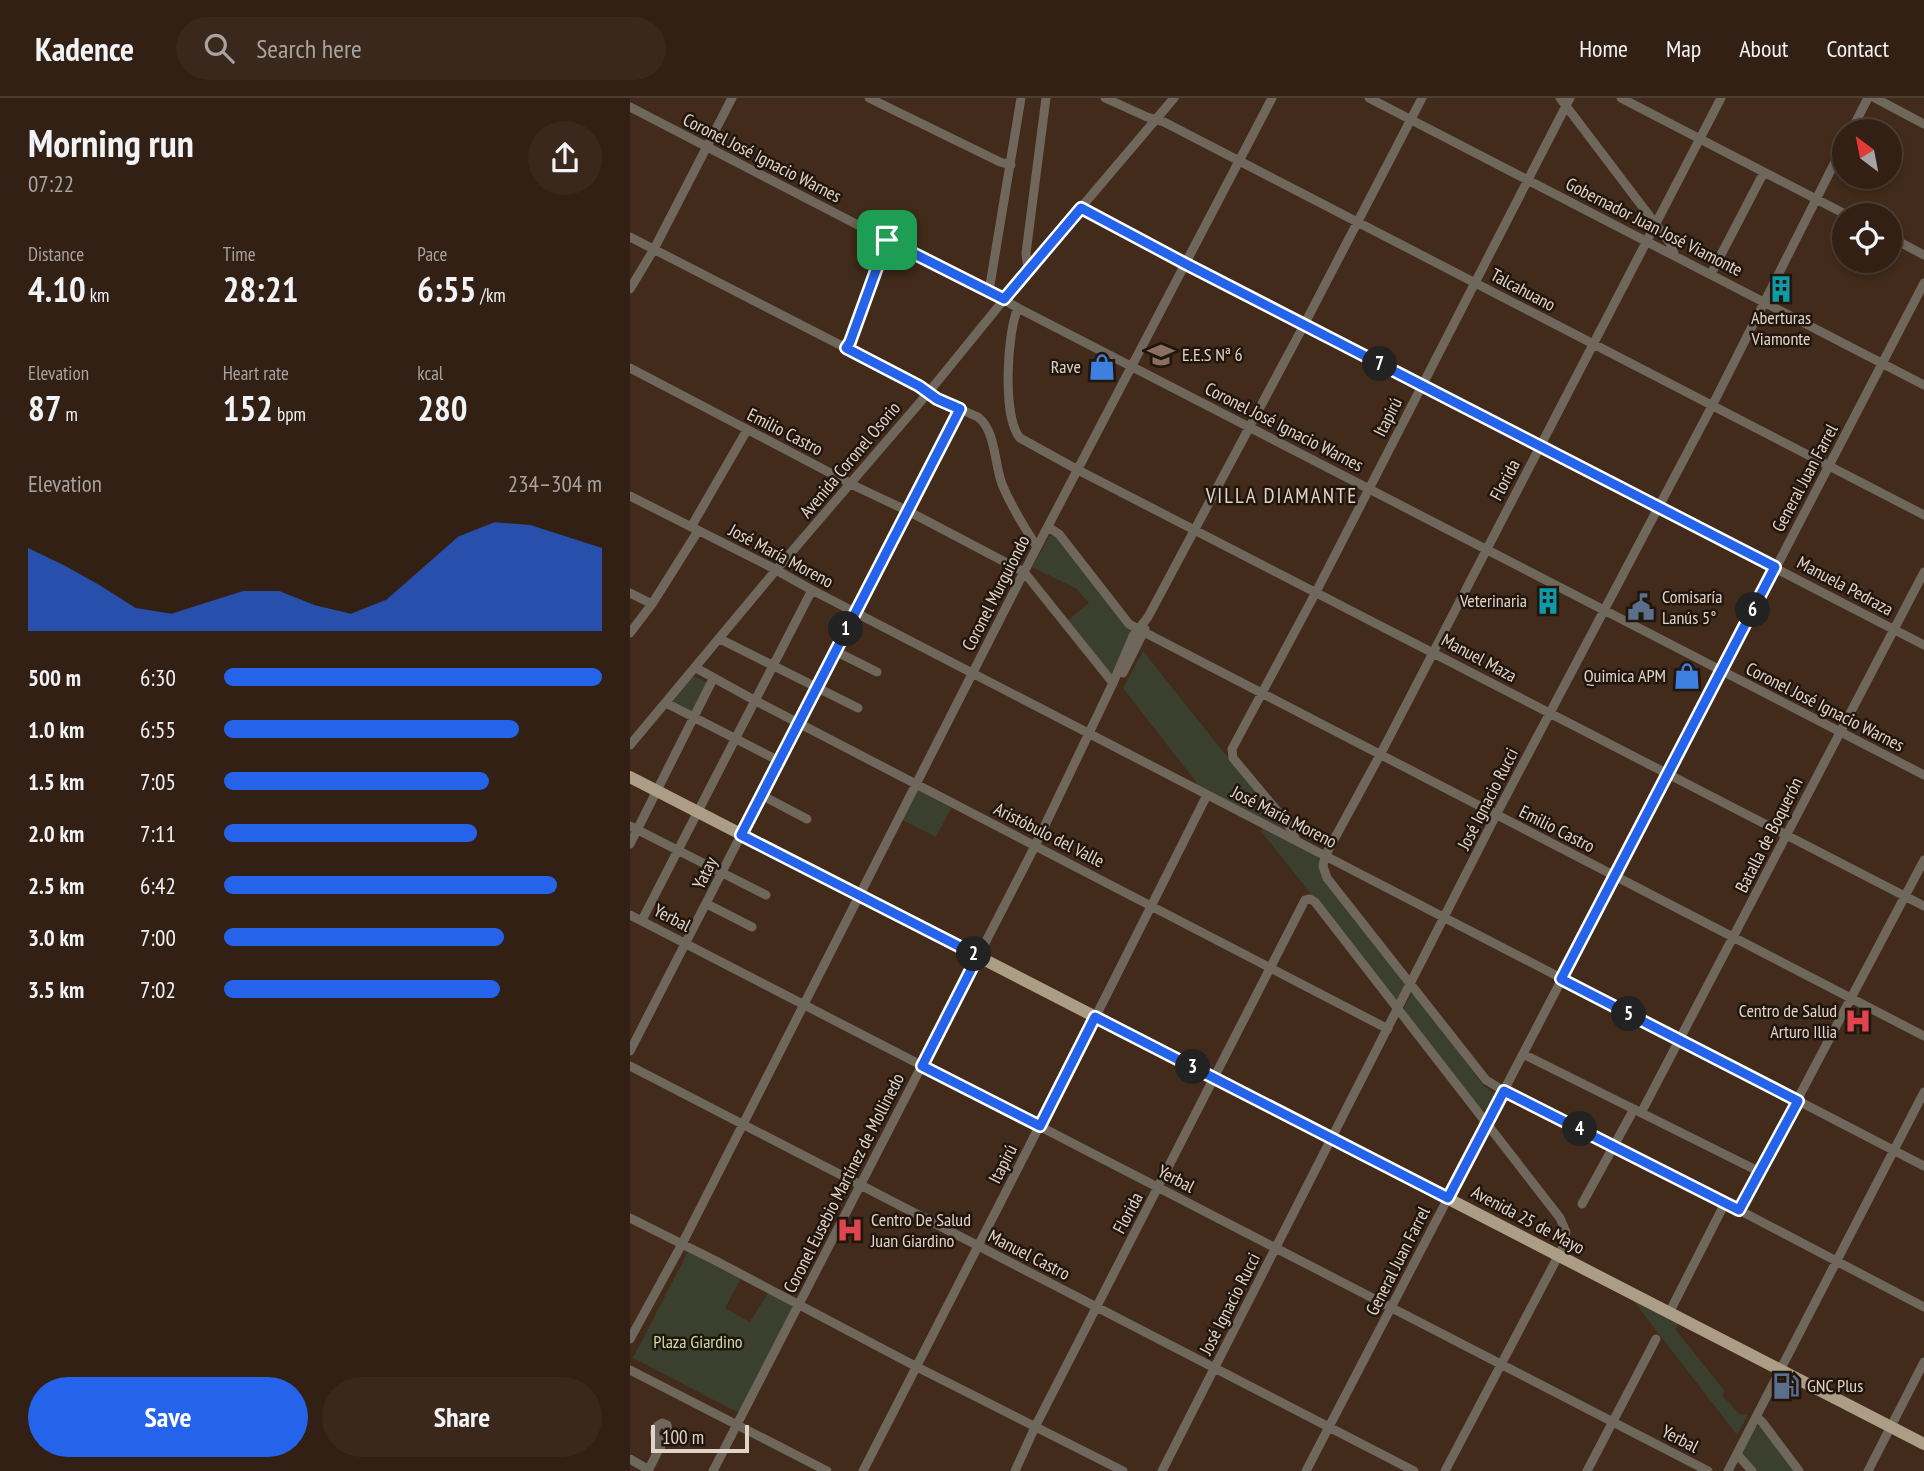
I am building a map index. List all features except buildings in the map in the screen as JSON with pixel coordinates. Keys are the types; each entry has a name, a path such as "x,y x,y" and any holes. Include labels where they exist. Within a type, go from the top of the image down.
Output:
{"main road":[{"name":"Avenida 25 de Mayo","path":"630,777 1924,1444"}],"street":[{"path":"630,289 654,249 732,98"},
{"path":"869,98 1000,162 1011,164"},
{"path":"989,291 1021,98"},
{"path":"1028,270 1026,253 1046,98"},
{"name":"Talcahuano","path":"1105,98 1164,122 1924,514"},
{"name":"Avenida Coronel Osorio","path":"630,745 1174,98"},
{"name":"Coronel Murguiondo","path":"743,1124 1024,572 1272,98"},
{"name":"Gobernador Juan José Viamonte","path":"1369,98 1924,385"},
{"name":"Coronel Eusebio Martínez de Mollinedo","path":"713,1471 1035,846 1113,683 1126,667 1148,617 1422,98"},
{"path":"1560,98 1568,102 1670,243 1675,256"},
{"path":"1621,98 1832,207"},
{"name":"Florida","path":"1325,856 1721,98"},
{"path":"1857,119 1868,98"},
{"path":"1875,98 1924,124"},
{"name":"Itapirú","path":"1296,840 1288,824 1233,758 1231,750 1316,592 1568,102"},
{"name":"Coronel José Ignacio Warnes","path":"630,107 1924,775"},
{"name":"José Ignacio Rucci","path":"1162,1471 1496,815 1713,404 1832,168"},
{"path":"1711,274 1763,172"},
{"name":"Manuela Pedraza","path":"1081,208 1924,645"},
{"path":"630,237 983,421 988,430 1003,486 1037,547"},
{"path":"846,348 887,240"},
{"path":"1902,243 1924,255"},
{"name":"General Juan Farrel","path":"1306,1471 1924,283"},
{"name":"Manuel Maza","path":"1018,308 1012,335 1008,383 1014,429 1020,438 1924,906"},
{"name":"Emilio Castro","path":"630,368 1024,572 1113,683"},
{"name":"Yatay","path":"630,1051 960,409"},
{"path":"630,633 652,604 747,430"},
{"name":"José María Moreno","path":"630,496 1924,1166"},
{"name":"Emilio Castro","path":"1048,527 1059,534 1129,624 1141,631 1924,1036"},
{"name":"Batalla de Boquerón","path":"1582,1204 1679,1040 1924,572"},
{"path":"642,920 811,590"},
{"path":"630,593 652,604"},
{"path":"720,639 858,708"},
{"path":"835,651 877,673"},
{"name":"Aristóbulo del Valle","path":"696,668 1388,1029"},
{"path":"630,844 634,828 656,792 713,679"},
{"path":"666,703 779,761"},
{"path":"761,795 807,820"},
{"name":"Itapirú","path":"863,1471 1207,795"},
{"path":"634,828 766,895"},
{"path":"1325,856 1322,866 1327,878 1481,1075 1504,1091 1924,1307"},
{"path":"1739,1210 1924,860"},
{"name":"Florida","path":"1015,1471 1305,900 1315,902 1398,1009"},
{"path":"707,904 752,927"},
{"name":"Yerbal","path":"630,915 1708,1471"},
{"path":"1398,1009 1560,1218 1566,1232 1564,1245 1445,1471"},
{"path":"1523,1054 1760,1172"},
{"name":"Manuel Castro","path":"630,1066 1414,1471"},
{"path":"1728,1471 1924,1092"},
{"path":"630,1339 743,1124"},
{"path":"1669,1312 1725,1203"},
{"path":"630,1218 1123,1471"},
{"path":"1587,1471 1656,1339"},
{"path":"1868,1471 1924,1362"},
{"path":"630,1370 827,1471"},
{"path":"1757,1417 1799,1471"},
{"path":"630,1459 649,1470 660,1446"},
{"path":"1737,1454 1752,1471"}],"green space":[{"path":"1058,536 1133,631 1111,678 1067,621 1089,603 1077,589 1032,567 1049,537"},
{"path":"1143,651 1286,827 1284,831 1195,785 1197,783 1123,688"},
{"path":"694,676 708,683 692,712 671,702"},
{"path":"918,790 951,808 936,837 902,820"},
{"path":"1263,827 1317,856 1404,981 1405,986 1398,1001 1261,831"},
{"path":"1411,995 1415,995 1484,1086 1494,1093 1495,1099 1488,1111 1480,1109 1406,1012 1404,1008"},
{"name":"Plaza Giardino","path":"688,1252 741,1279 725,1308 750,1322 768,1293 794,1307 739,1413 633,1358"},
{"path":"1632,1299 1678,1324 1675,1329 1724,1390 1723,1396 1739,1414 1748,1415 1737,1435"},
{"path":"1760,1425 1797,1471 1757,1471 1742,1452 1755,1427"}],"place":[{"name":"Aberturas Viamonte","path":"1781,289"},
{"name":"E.E.S Nª 6","path":"1161,355"},
{"name":"Rave","path":"1102,367"},
{"name":"Veterinaria","path":"1548,601"},
{"name":"Comisaría Lanús 5°","path":"1641,607"},
{"name":"Quimica APM","path":"1687,676"},
{"name":"Centro de Salud Arturo Illia","path":"1858,1021"},
{"name":"Centro De Salud Juan Giardino","path":"850,1230"},
{"name":"GNC Plus","path":"1786,1386"}],"district":[{"name":"VILLA DIAMANTE","path":"1282,496"}],"route":[{"path":"1081,208 1775,567 1561,979 1798,1101 1739,1210 1504,1091 1448,1198 1095,1017 1040,1126 922,1066 978,956 741,835 960,409 846,348 887,240 1004,299 1081,208"}]}
